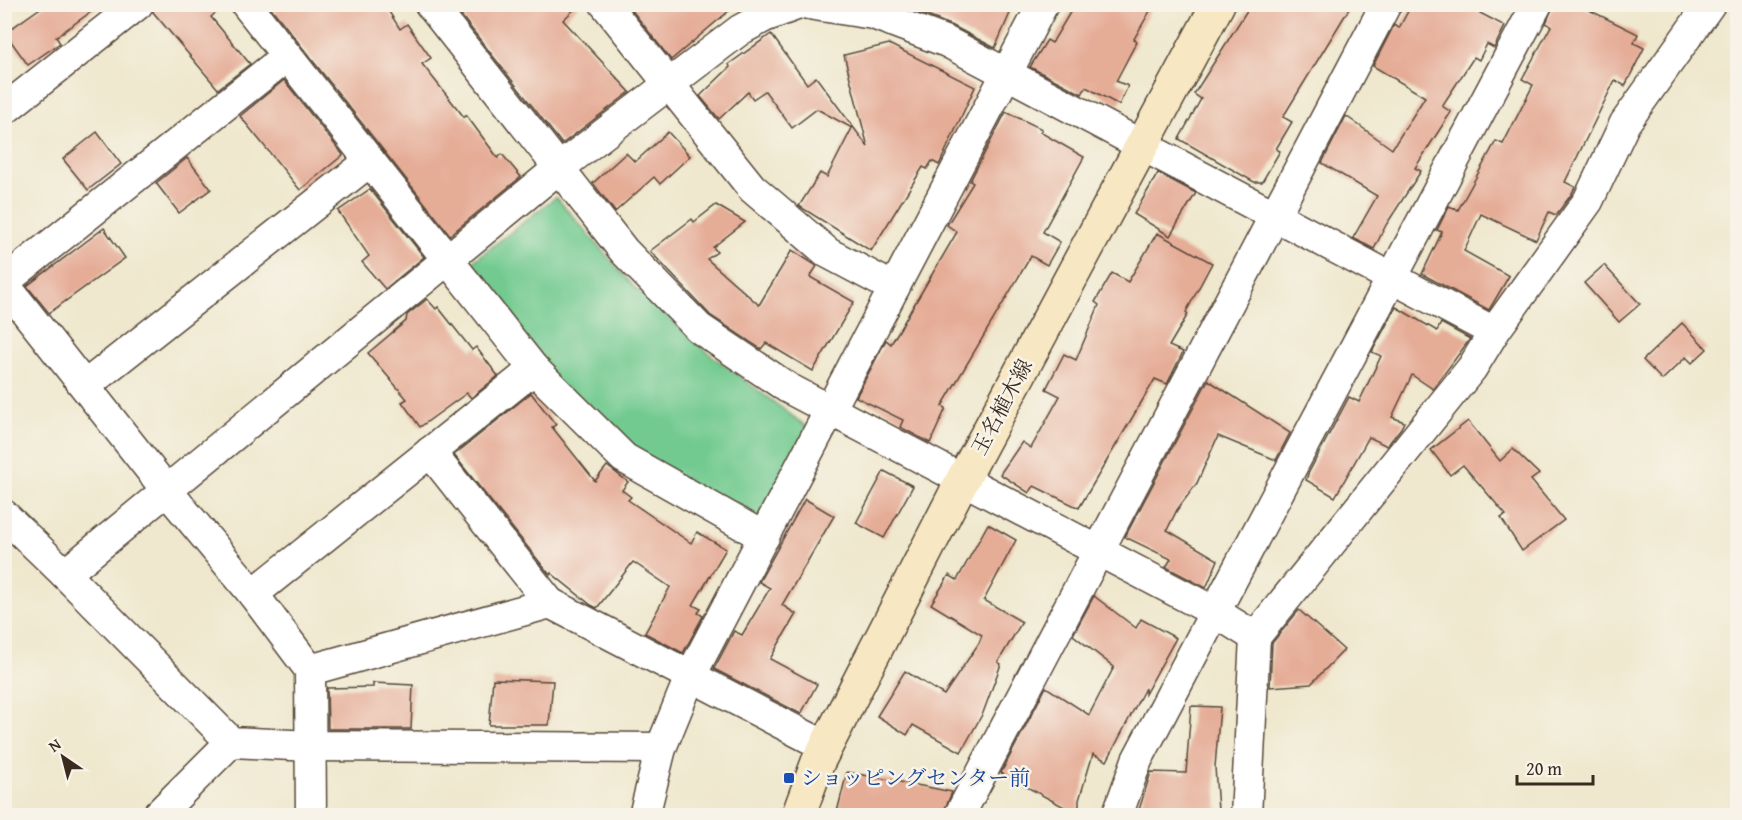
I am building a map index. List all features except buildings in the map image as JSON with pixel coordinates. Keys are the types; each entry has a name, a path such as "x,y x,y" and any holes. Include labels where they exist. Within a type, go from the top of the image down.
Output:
{"main road":[{"name":"玉名植木線","path":"798,816 825,746 963,479 1218,4"}],"street":[{"path":"4,110 138,4"},
{"path":"246,4 534,369 624,458 764,537"},
{"path":"430,4 624,251 699,328 788,388 1215,612 1255,637"},
{"path":"605,4 752,188 828,253 894,288"},
{"path":"65,574 168,492 559,168 740,30 764,16 799,4"},
{"path":"808,4 873,14 947,42 1494,332"},
{"path":"644,816 661,748 690,676 1044,4"},
{"path":"958,816 1386,4"},
{"path":"1117,816 1137,760 1391,276 1537,4"},
{"path":"1246,816 1255,637 1472,368 1494,332 1588,201 1626,123 1710,4"},
{"path":"287,56 4,283 168,492 253,594 310,670 311,816"},
{"path":"86,385 370,161"},
{"path":"253,594 534,369"},
{"path":"430,452 550,603 825,746"},
{"path":"4,515 231,742 311,746 661,748"},
{"path":"310,670 550,603"},
{"path":"157,816 231,742"}],"green space":[{"path":"556,197 634,287 711,355 807,427 761,523 623,447 553,381 466,267"}],"place":[{"name":"ショッピングセンター前","path":"789,778"}]}
